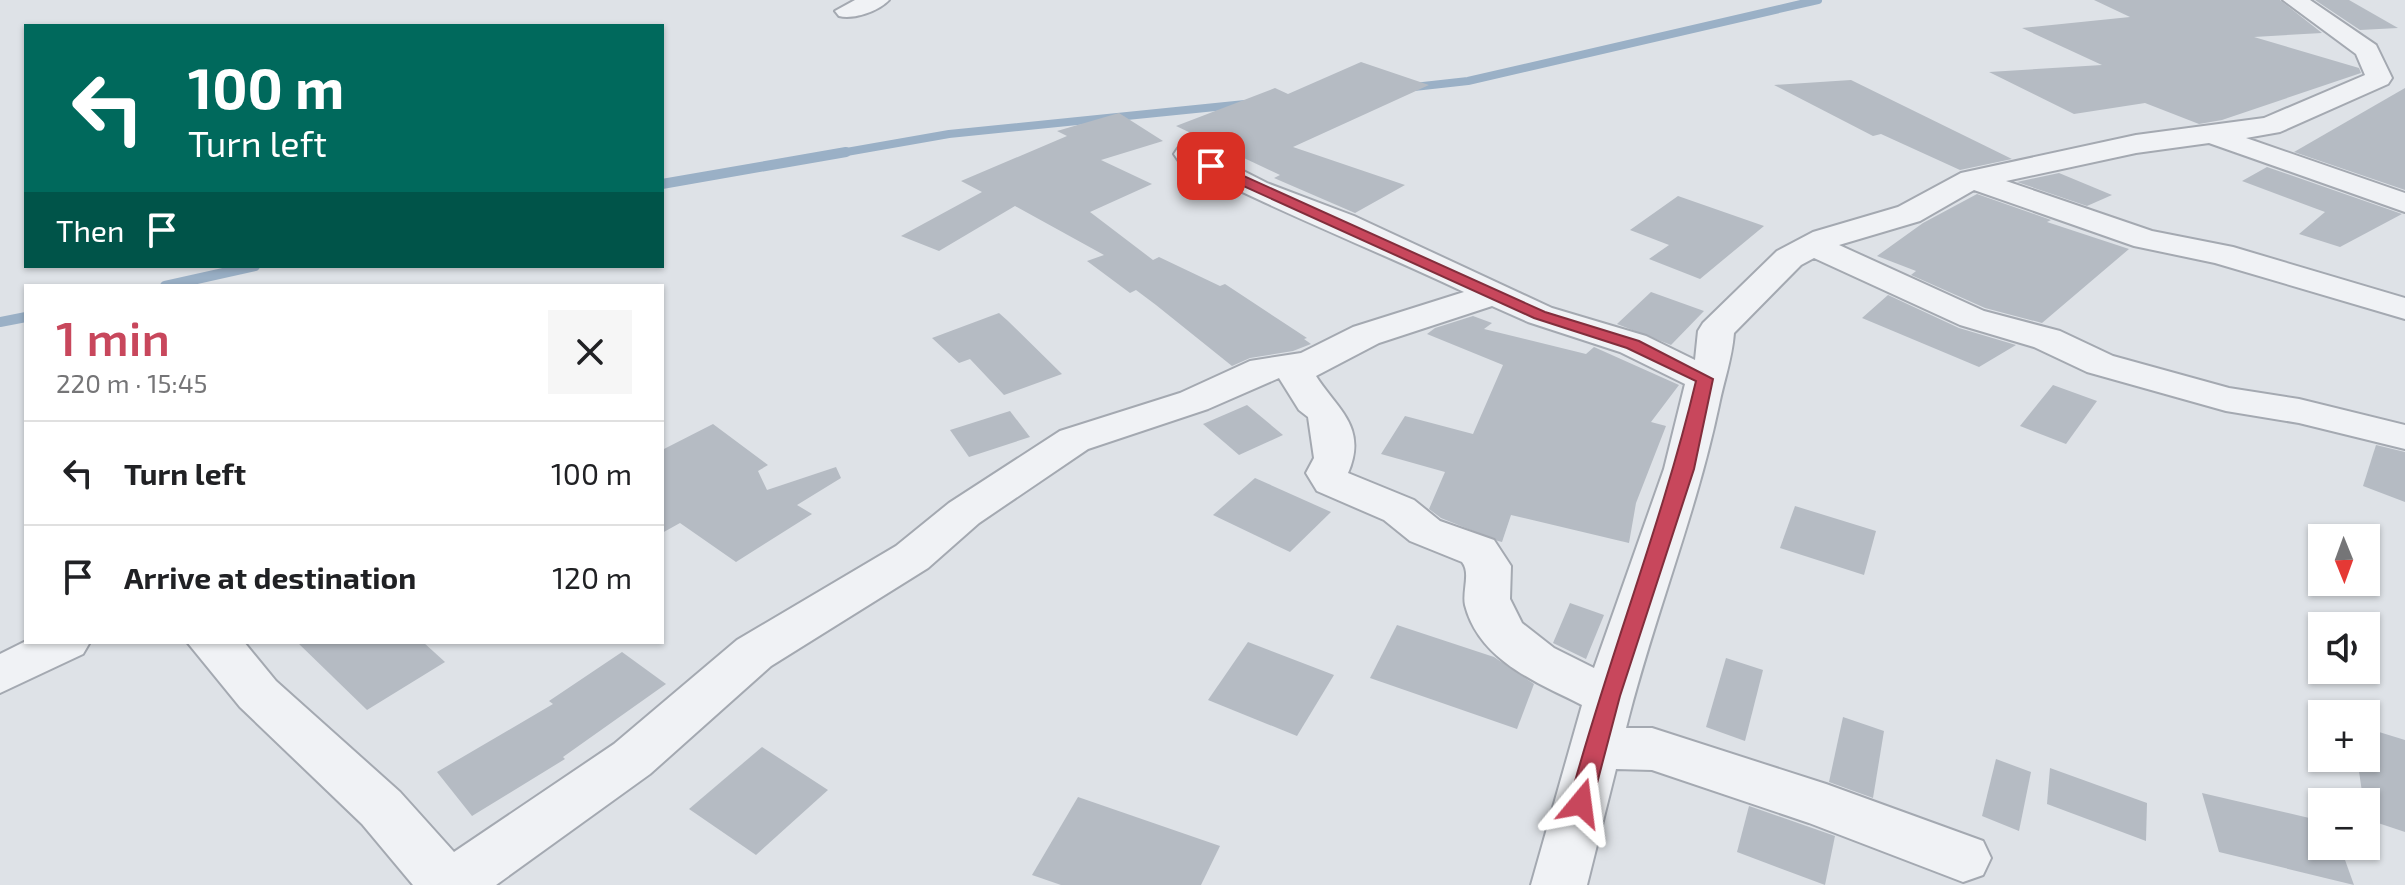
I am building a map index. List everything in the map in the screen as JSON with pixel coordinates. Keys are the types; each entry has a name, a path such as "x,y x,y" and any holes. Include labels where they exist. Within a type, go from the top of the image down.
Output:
{"street":[{"path":"847,11 877,0"},
{"path":"1559,885 1609,696 1685,469 1705,379 1714,358 1716,331 1789,258 1824,239 1909,214 1972,179 2136,144 2270,126 2379,78 2367,50 2295,0"},
{"path":"2208,135 2243,144 2405,203"},
{"path":"1188,154 1256,189 1343,223 1540,315 1659,355 1705,379"},
{"path":"1972,179 2145,239 2221,254 2405,309"},
{"path":"1815,246 1972,318 2047,339 2100,364 2226,399 2299,411 2405,437"},
{"path":"1494,294 1367,334 1295,373 1313,402 1326,412 1334,443 1334,458 1327,473 1332,482 1399,510 1425,531 1478,551 1489,566 1488,604 1497,624 1524,654 1609,696"},
{"path":"221,644 231,664 258,694 381,808 450,885 632,759 754,653 912,557 964,513 1074,440 1194,401 1263,369 1310,363"},
{"path":"0,675 62,644"},
{"path":"1596,748 1652,749 1826,806 1963,858"}],"building":[{"path":"2094,0 2280,0 2322,33 2254,37 2359,68 2361,73 2222,120 2199,124 2145,103 2074,114 1989,72 2102,65 2022,28 2130,17"},
{"path":"2315,0 2349,0 2398,28 2360,30"},
{"path":"1361,62 1429,85 1293,147 1405,185 1355,213 1274,178 1280,175 1176,126 1275,88 1288,94"},
{"path":"1851,80 2012,159 1960,170 1881,134 1873,136 1774,85"},
{"path":"2405,88 2405,190 2294,152"},
{"path":"1119,113 1163,141 1101,160 1152,184 1090,212 1153,260 1159,257 1220,286 1225,284 1307,338 1304,339 1311,344 1293,351 1250,358 1232,366 1136,290 1130,293 1087,261 1104,255 1015,206 939,251 901,236 982,192 961,181 1067,136 1057,131"},
{"path":"2267,167 2402,214 2340,247 2299,234 2325,212 2242,181"},
{"path":"2059,173 2112,195 2087,206 2017,182"},
{"path":"1977,194 2051,220 2047,222 2129,249 2042,323 1985,308 1911,275 1916,271 1877,256 1923,223"},
{"path":"1678,196 1764,226 1700,279 1649,259 1669,245 1630,230"},
{"path":"1651,292 1704,311 1671,345 1617,324"},
{"path":"1888,295 1959,328 2016,345 1979,367 1862,318"},
{"path":"999,313 1062,374 1004,395 970,359 959,363 932,338"},
{"path":"1473,316 1492,323 1484,329 1586,354 1594,347 1679,385 1651,422 1666,426 1636,503 1629,543 1511,515 1502,542 1498,541 1441,518 1429,509 1445,472 1381,454 1405,416 1473,434 1503,365 1427,334 1435,328"},
{"path":"2053,385 2097,401 2066,444 2020,426"},
{"path":"1247,405 1283,435 1239,455 1203,424"},
{"path":"1010,411 1030,437 969,457 950,430"},
{"path":"713,424 768,465 758,471 767,490 836,467 841,478 797,505 812,514 736,562 680,523 664,532 664,449"},
{"path":"2376,445 2405,452 2405,502 2363,486"},
{"path":"1255,478 1331,512 1290,552 1213,515"},
{"path":"1795,506 1876,531 1864,575 1780,548"},
{"path":"1570,603 1604,615 1586,659 1553,643"},
{"path":"1397,625 1494,657 1534,684 1517,729 1370,678"},
{"path":"1248,642 1334,675 1297,736 1208,700"},
{"path":"299,644 425,644 445,662 367,710"},
{"path":"622,652 666,684 563,757 565,759 472,816 437,772 553,704 549,701"},
{"path":"1726,658 1763,670 1745,741 1706,727"},
{"path":"1843,717 1884,731 1873,798 1829,782"},
{"path":"2380,732 2405,740 2405,832 2380,824 2380,788 2361,788 2359,772 2380,772"},
{"path":"762,747 828,790 756,855 689,809"},
{"path":"1996,759 2031,772 2019,831 1982,816"},
{"path":"2050,768 2147,803 2146,841 2047,804"},
{"path":"2202,793 2308,818 2308,860 2345,860 2354,885 2219,852"},
{"path":"1078,797 1220,846 1201,885 1061,885 1032,875"},
{"path":"1749,806 1835,836 1825,885 1737,852"}],"waterway":[{"path":"1414,87 1468,81 1818,0"},
{"path":"835,154 949,134 1245,104"},
{"path":"664,184 846,152"},
{"path":"174,284 246,268"},
{"path":"0,322 24,317"}],"route":[{"path":"1211,166 1256,189 1343,223 1540,315 1633,344 1705,379 1685,469 1609,696 1581,803"}]}
